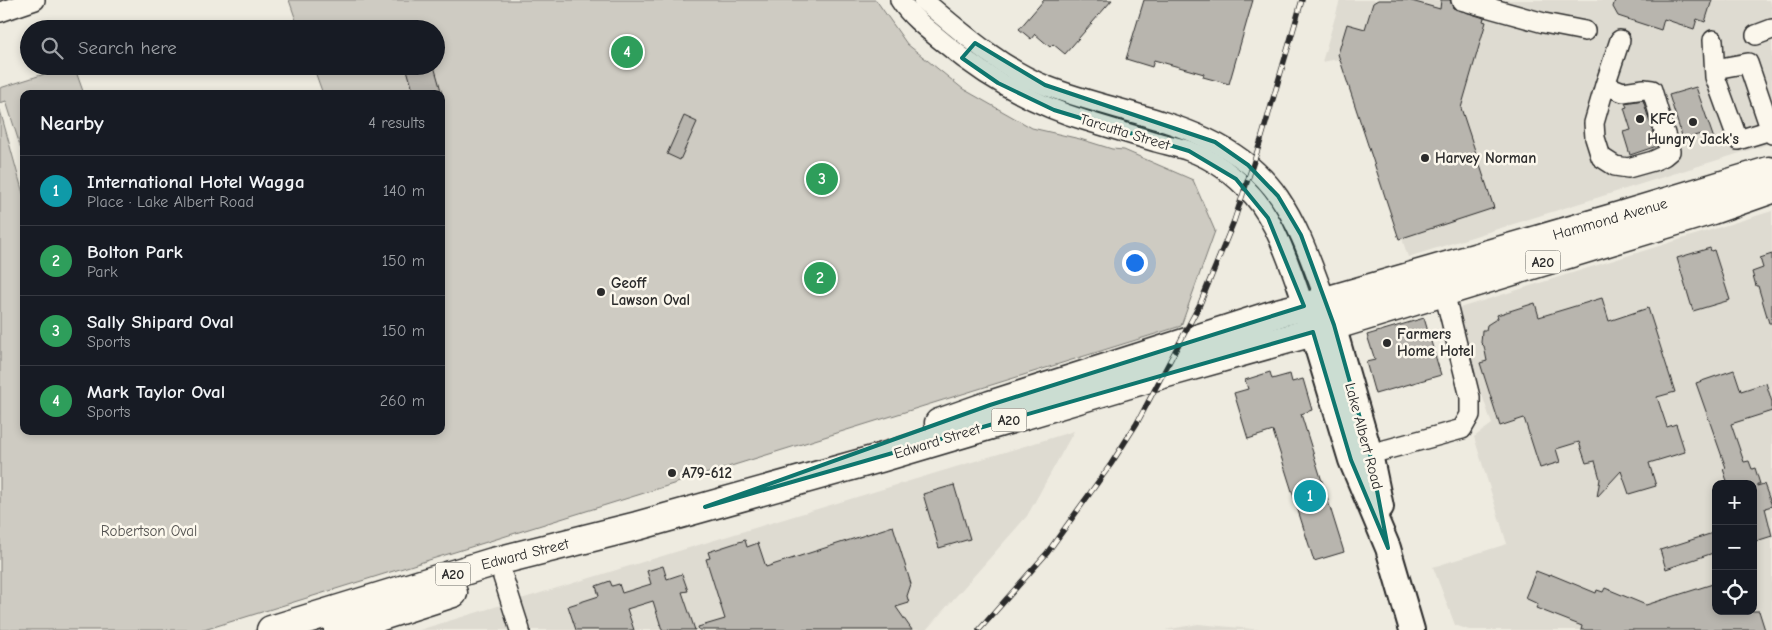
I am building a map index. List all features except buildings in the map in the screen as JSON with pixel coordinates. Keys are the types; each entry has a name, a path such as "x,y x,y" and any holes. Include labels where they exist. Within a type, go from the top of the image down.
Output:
{"highway":[{"name":"Hammond Avenue","path":"1319,316 1620,216 1772,170"},
{"name":"Hammond Avenue","path":"1319,316 1444,292 1712,210 1772,189"},
{"name":"Edward Street","path":"284,628 493,562 705,507 990,405 1319,316"},
{"name":"Edward Street","path":"338,630 503,577 637,526"}],"main road":[{"name":"Lake Albert Road","path":"1319,316 1370,454 1388,548 1412,630"},
{"name":"Lake Albert Road","path":"1319,316 1351,460 1388,548"}],"street":[{"path":"9,6 36,0"},
{"name":"Tarcutta Street","path":"900,0 908,13 962,58 998,83 1054,110 1085,121 1189,151 1222,168 1236,179 1254,198 1268,218 1319,316"},
{"name":"Tarcutta Street","path":"923,0 951,24 1010,67 1045,85 1085,100 1194,133 1215,142 1233,153 1266,181 1278,196 1301,235 1319,316"},
{"path":"1461,0 1585,31"},
{"path":"939,39 951,24"},
{"path":"1604,85 1623,92 1644,89 1652,90 1670,151 1652,161 1628,168 1615,166 1601,156 1595,138 1594,123 1604,85 1620,40"},
{"path":"1714,40 1715,77 1738,140 1771,132 1748,63 1715,69"},
{"path":"962,58 975,42"},
{"path":"1370,454 1462,429 1470,415 1470,397 1444,292"},
{"path":"503,577 520,630"}],"highlighted area":[{"path":"975,43 1045,85 1215,142 1248,165 1278,196 1301,235 1334,325 1370,454 1388,548 1351,460 1313,332 705,507 990,405 1304,306 1268,218 1236,179 1189,151 1054,110 998,83 962,58"}],"shaded area":[{"path":"1340,0 1770,0 1772,6 1772,143 1408,257 1344,58 1322,62"},
{"path":"1772,211 1772,630 1469,630 1455,625 1433,567 1507,544 1474,437 1492,424 1453,310"},
{"path":"1074,431 1027,516 926,630 419,630"},
{"path":"1198,624 1263,630 1165,630"}],"green space":[{"name":"Robertson Oval","path":"289,0 876,0 907,44 963,89 1032,128 1080,139 1112,149 1124,150 1193,180 1215,231 1181,326 204,630 0,630 0,110 20,182 20,435 445,435 445,90 322,90 316,75 445,75 445,20 296,20"},
{"path":"41,75 77,75 83,90 20,90 20,145 6,101 0,103 0,88"}],"railway":[{"path":"979,630 1047,553 1111,464 1137,423 1200,304 1234,221 1261,140 1302,0"}],"place":[{"name":"Mark Taylor Oval","path":"627,52"},
{"name":"KFC","path":"1640,119"},
{"name":"Hungry Jack's","path":"1693,122"},
{"name":"Harvey Norman","path":"1425,158"},
{"name":"Sally Shipard Oval","path":"822,179"},
{"name":"Bolton Park","path":"820,278"},
{"name":"Geoff Lawson Oval","path":"601,292"},
{"name":"Farmers Home Hotel","path":"1387,343"},
{"name":"A79-612","path":"672,473"},
{"name":"International Hotel Wagga","path":"1310,496"}]}
